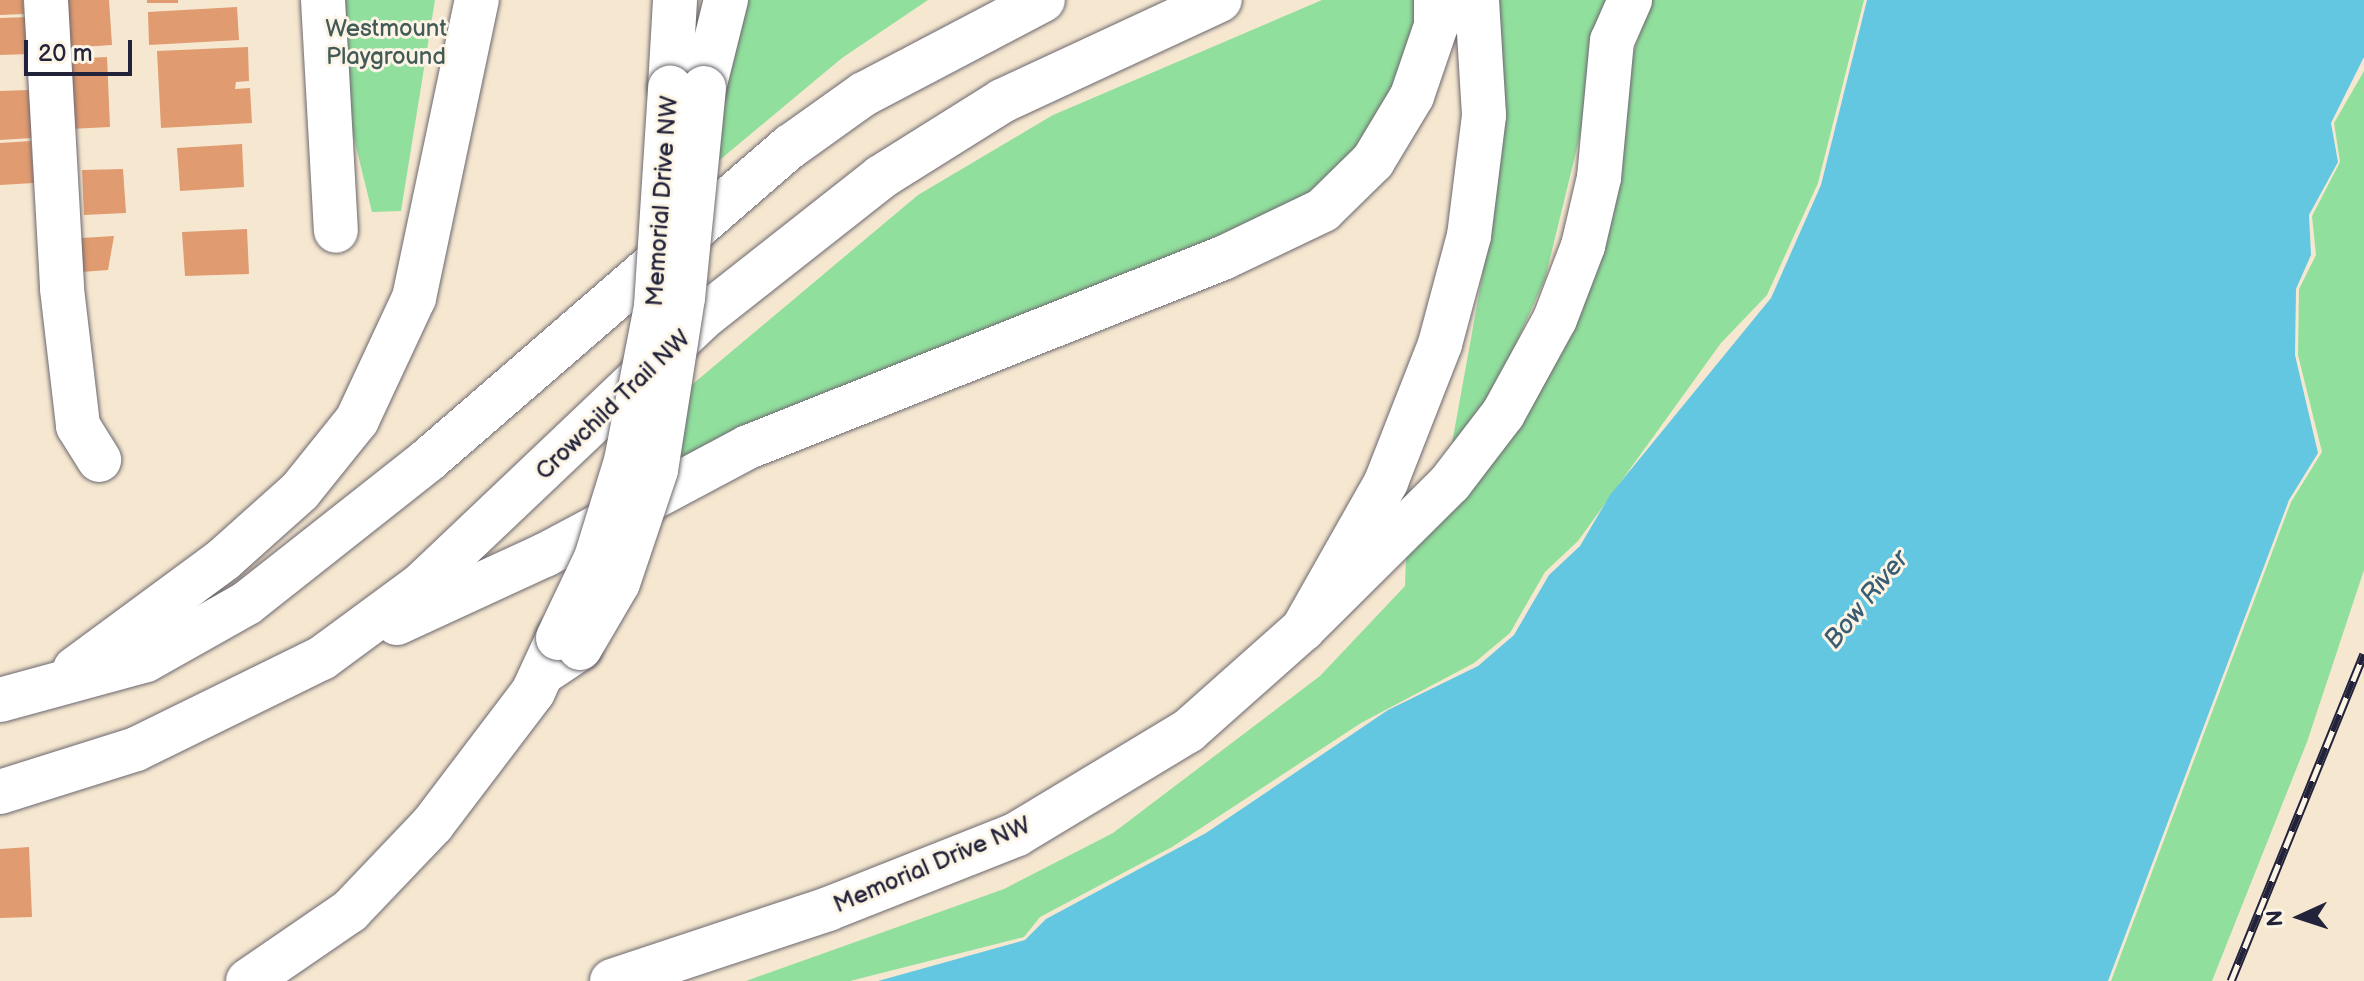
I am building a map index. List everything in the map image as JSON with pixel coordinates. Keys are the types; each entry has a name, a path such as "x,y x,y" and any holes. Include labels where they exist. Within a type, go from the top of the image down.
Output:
{"main road":[{"path":"46,0 62,289 78,426 99,460"},
{"path":"323,0 336,231"},
{"path":"57,682 224,559 300,491 357,420 414,298 477,0"},
{"name":"Memorial Drive NW","path":"675,0 687,87"},
{"path":"248,981 350,911 432,825 561,652 618,583 656,470 683,298 687,87 726,0"},
{"path":"0,700 146,660 247,603 428,460 791,146 864,94 1043,0"},
{"name":"Crowchild Trail NW","path":"0,792 136,749 322,658 421,585 702,318 881,177 1002,101 1220,0"},
{"path":"322,658 545,555 748,447 1223,258 1323,210 1373,161 1412,96 1436,26 1436,0"},
{"name":"Memorial Drive NW","path":"612,981 828,909 1017,834 1188,731 1303,629 1386,482 1440,344 1469,236 1484,115 1477,0"},
{"path":"1303,629 1450,483 1503,414 1555,319 1583,246 1599,178 1612,41 1630,0"}],"green space":[{"name":"Westmount Playground","path":"344,0 435,0 401,211 372,212 349,118"},
{"path":"739,0 928,0 842,58 716,163 722,71"},
{"path":"1322,0 1423,0 1391,113 1306,203 676,469 682,393 918,195 1053,115"},
{"path":"1498,0 1613,0 1545,279 1500,379 1449,460 1494,211"},
{"path":"1651,0 1864,0 1818,183 1767,295 1721,343 1578,541 1545,572 1510,633 1474,663 1361,723 1172,847 1040,917 1024,937 850,981 746,981 1004,889 1113,833 1320,676 1405,586 1406,556 1503,442"},
{"path":"2364,71 2364,570 2307,742 2212,981 2111,981 2291,502 2322,452 2298,355 2299,289 2316,255 2312,216 2340,162 2334,123"}],"water":[{"name":"Bow River","path":"1867,0 2364,0 2364,57 2331,123 2338,162 2309,215 2311,255 2296,289 2295,355 2318,453 2289,500 2108,981 878,981 1025,940 1046,919 1206,833 1388,710 1478,666 1514,635 1549,575 1580,546 1610,495 1771,298 1821,185"}],"building":[{"path":"0,0 23,0 24,14 0,15"},
{"path":"63,0 109,0 112,45 66,48"},
{"path":"147,0 178,0 178,3 147,3"},
{"path":"237,7 239,40 149,45 148,12"},
{"path":"28,17 30,54 0,55 0,18"},
{"path":"248,47 249,81 236,82 235,89 250,88 252,123 161,128 157,51"},
{"path":"107,57 110,127 69,129 65,59"},
{"path":"29,90 32,138 0,140 0,91"},
{"path":"31,141 34,183 0,185 0,143"},
{"path":"242,144 244,187 180,191 177,148"},
{"path":"123,169 126,213 84,215 82,170"},
{"path":"247,229 249,274 185,276 182,232"},
{"path":"114,236 108,270 82,272 81,238"},
{"path":"29,847 32,917 0,918 0,849"}],"railway":[{"path":"2231,981 2364,654"}]}
